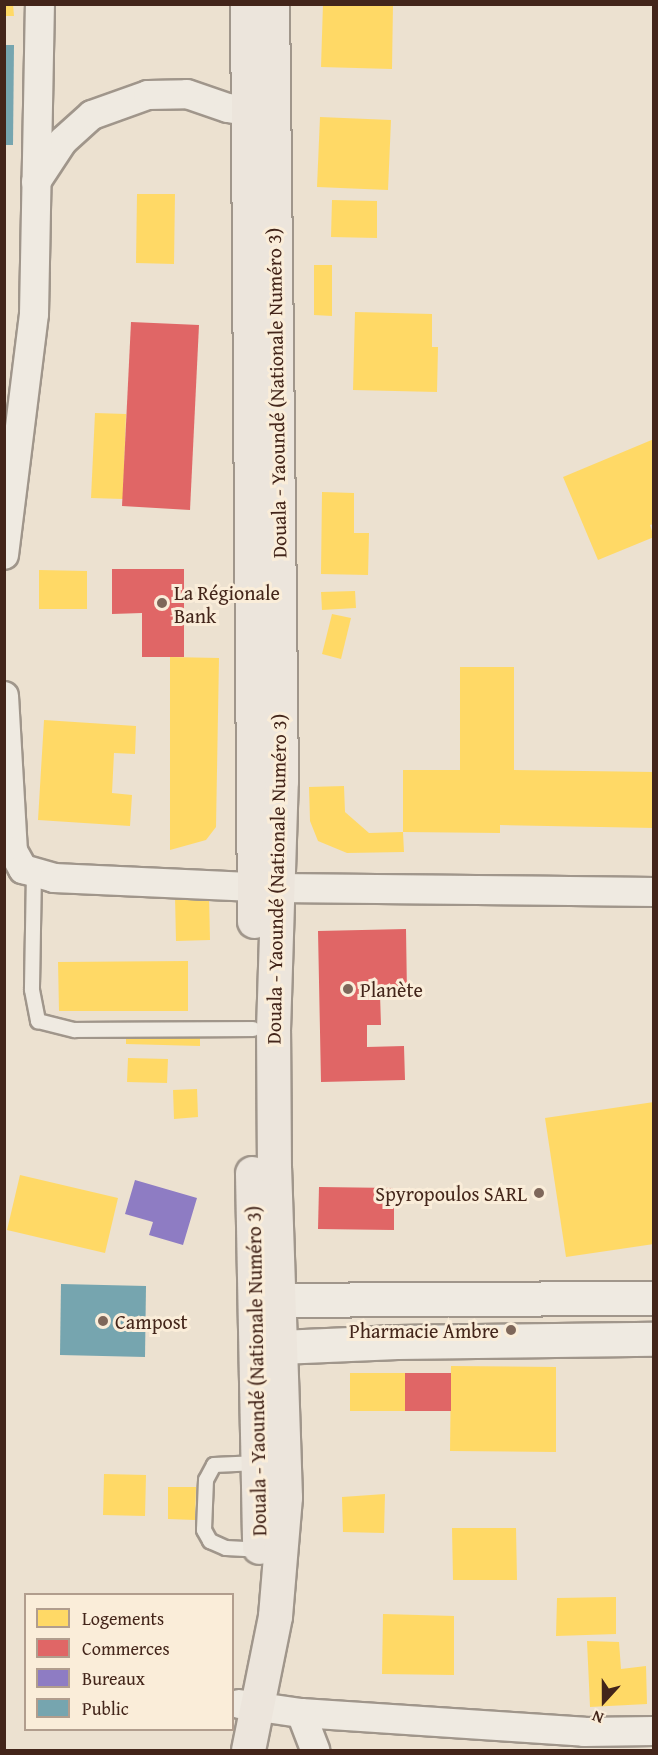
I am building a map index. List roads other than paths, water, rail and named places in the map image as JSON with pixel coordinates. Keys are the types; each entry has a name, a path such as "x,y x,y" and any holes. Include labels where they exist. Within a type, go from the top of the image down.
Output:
{"highway":[{"name":"Douala - Yaoundé (Nationale Numéro 3)","path":"247,4 261,114 281,781 265,887 253,1029 268,1298"},
{"name":"Douala - Yaoundé (Nationale Numéro 3)","path":"261,114 272,4"},
{"name":"Douala - Yaoundé (Nationale Numéro 3)","path":"248,1750 241,1718 259,1550 260,1463 268,1348 274,1168 265,887"},
{"name":"Douala - Yaoundé (Nationale Numéro 3)","path":"226,1750 241,1718 275,1616 285,1497 268,1348"}],"street":[{"path":"4,555 34,314 40,4"},
{"path":"36,182 63,141 92,116 148,95 187,94 261,114"},
{"path":"4,696 13,850 24,869 54,878 265,887 654,892"},
{"path":"268,1298 654,1298"},
{"path":"268,1348 397,1342 654,1340"},
{"path":"301,1713 315,1750"},
{"path":"241,1718 301,1713 584,1732 654,1731"}],"lane":[{"path":"34,872 32,990 38,1021 75,1030 253,1029"},
{"path":"259,1550 226,1548 210,1541 204,1530 206,1480 214,1466 260,1463"}],"place":[{"name":"La Régionale Bank","path":"162,603"},
{"name":"Planète","path":"348,989"},
{"name":"Spyropoulos SARL","path":"539,1193"},
{"name":"Campost","path":"103,1321"},
{"name":"Pharmacie Ambre","path":"511,1330"}]}
